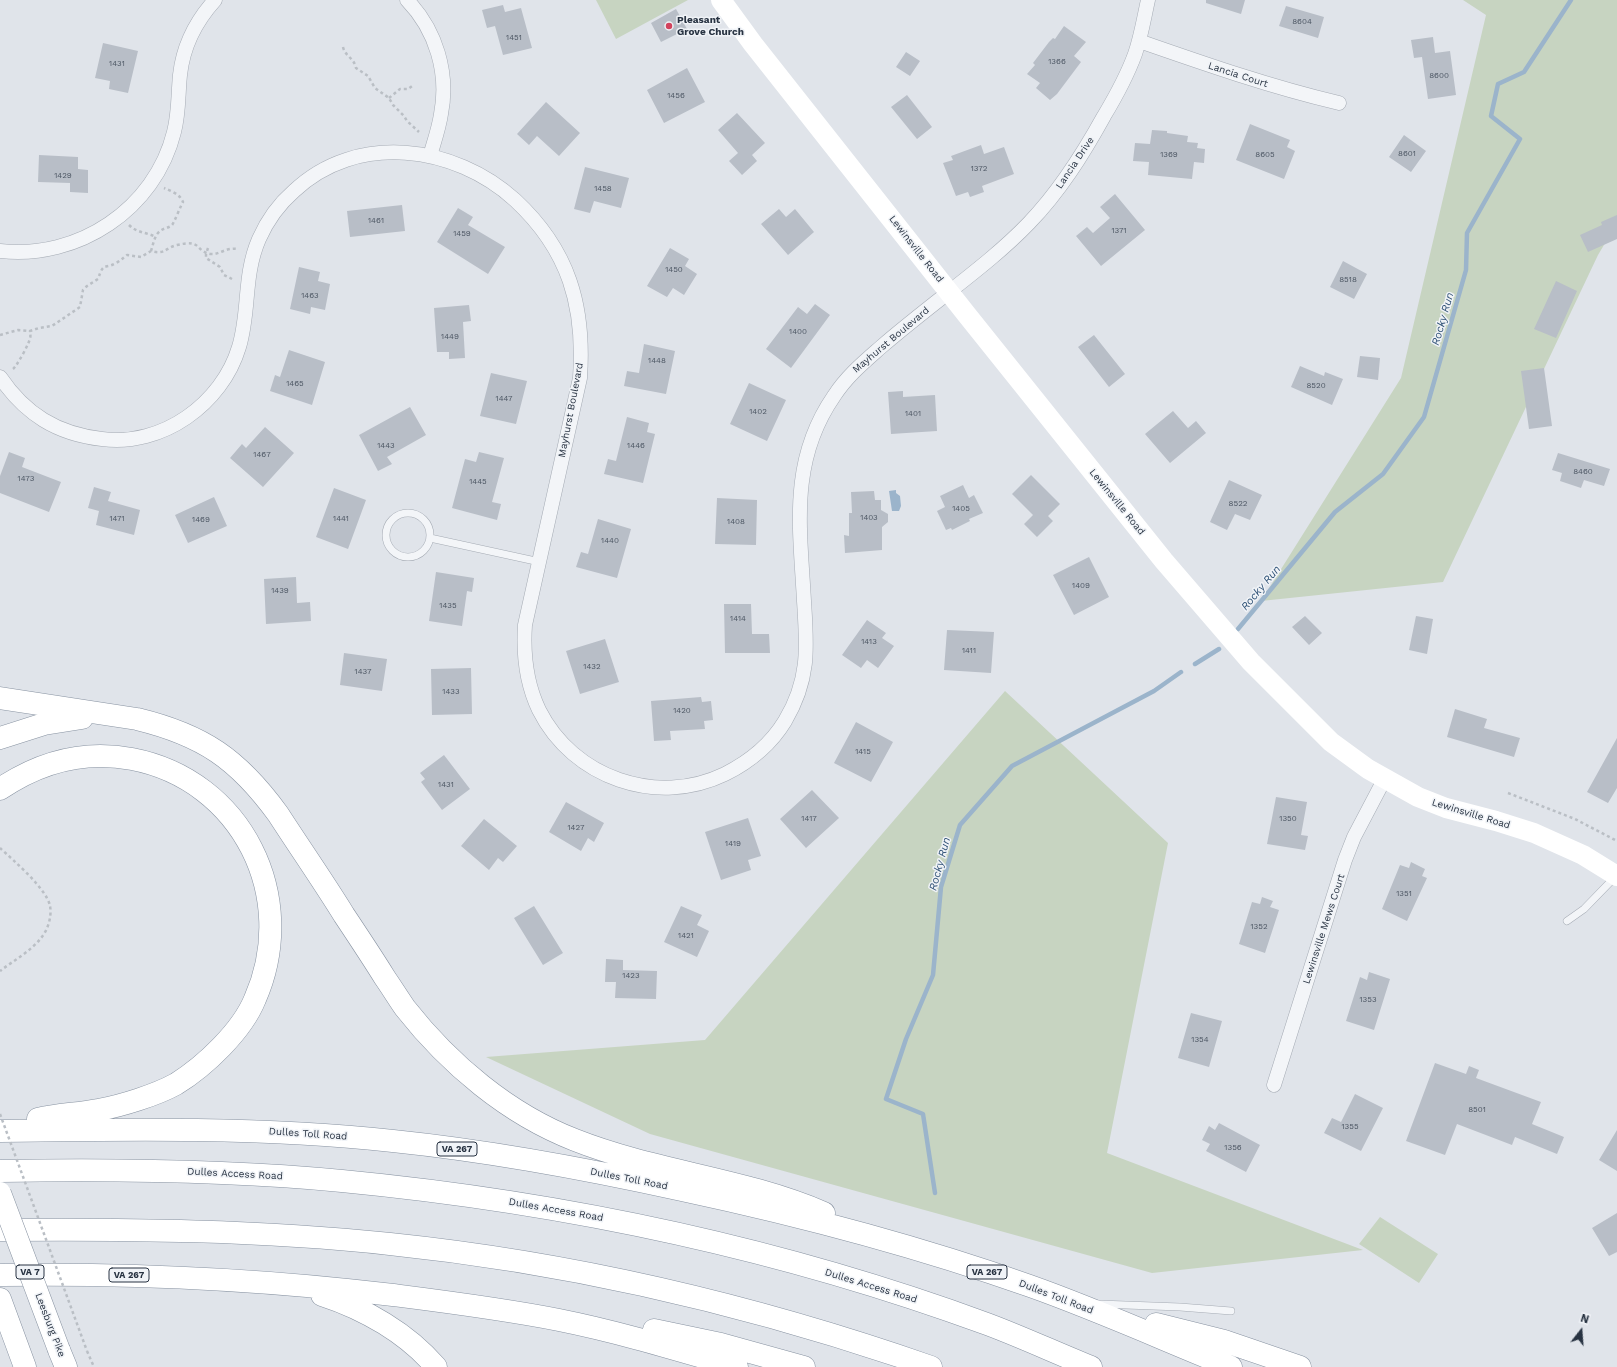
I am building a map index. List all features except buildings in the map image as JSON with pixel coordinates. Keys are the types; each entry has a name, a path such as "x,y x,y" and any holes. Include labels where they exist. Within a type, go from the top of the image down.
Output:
{"highway":[{"path":"0,698 113,716 158,725 200,740 219,752 248,777 278,814 405,1007 434,1040 460,1065 503,1102 534,1121 574,1140 625,1158 778,1195 904,1246"},
{"path":"0,738 22,730 57,721 86,717 113,716"},
{"path":"0,789 27,772 45,765 84,756 103,756 138,760 163,767 180,775 197,784 227,811 249,842 259,864 266,886 270,928 269,950 263,977 255,1000 243,1021 224,1044 202,1064 181,1080 141,1098 99,1110 44,1118 0,1130"},
{"name":"Dulles Toll Road","path":"0,1130 251,1130 347,1136 432,1146 540,1162 658,1184 758,1207 904,1246 997,1275 1070,1302 1231,1367"},
{"name":"Dulles Access Road","path":"0,1171 144,1171 299,1177 433,1190 524,1204 690,1237 835,1274 982,1322 1091,1367"},
{"name":"Leesburg Pike","path":"0,1193 63,1358"},
{"path":"0,1230 157,1230 270,1234 389,1244 484,1256 610,1278 715,1302 817,1330 931,1367"},
{"name":"VA 267","path":"0,1274 174,1276 328,1287 425,1299 507,1310 561,1321 645,1341 737,1367"},
{"path":"258,1281 289,1286 312,1292 349,1305 401,1334 420,1350 436,1367"},
{"path":"0,1299 22,1362"},
{"path":"1070,1302 1202,1367"},
{"path":"1070,1302 1224,1341 1300,1367"},
{"name":"VA 267","path":"561,1321 669,1332 747,1350 804,1367"}],"main road":[{"name":"Lewinsville Road","path":"721,0 753,44 949,292 1159,554 1251,662 1331,742 1368,769 1418,797 1446,808 1496,821 1553,841 1583,855 1617,875"}],"street":[{"path":"0,251 14,253 37,252 60,247 83,239 103,228 118,217 141,196 155,178 174,133 179,110 180,75 185,52 193,32 205,12 215,0"},
{"path":"407,0 428,28 437,49 442,72 443,93 441,114 430,156"},
{"name":"Lancia Drive","path":"949,292 1004,247 1030,222 1054,194 1090,142 1123,82 1139,41 1148,0"},
{"name":"Lancia Court","path":"1139,41 1236,75 1293,92 1339,103"},
{"name":"Mayhurst Boulevard","path":"0,377 20,402 42,420 62,430 86,437 106,440 127,439 150,435 168,428 188,416 206,402 220,385 231,368 239,347 244,325 247,280 251,261 259,238 270,218 284,200 302,184 322,170 348,159 383,152 407,152 430,156 465,168 488,180 509,195 527,212 545,233 559,255 570,279 581,328 582,351 580,378 525,625 524,647 526,670 531,691 540,712 552,731 566,747 584,763 627,784 650,788 672,788 693,786 716,779 736,769 754,756 771,740 784,722 795,700 803,677 807,653 807,629 799,503 802,473 809,447 819,421 833,396 852,372 902,329 949,292"},
{"name":"Lewinsville Mews Court","path":"1274,1085 1354,837 1385,778"}],"lane":[{"path":"412,513 420,516 426,521 430,529 430,538 428,546 422,552 414,556 405,556 397,554 391,548 387,540 387,532 390,523 396,517 403,514 412,513"},
{"path":"430,538 540,562"},
{"path":"1567,921 1584,909 1617,875"},
{"path":"1070,1302 1231,1311"}],"path":[{"path":"343,47 344,52 355,62 356,68 368,76 375,88 389,98 393,105 404,116 406,121 419,132"},
{"path":"389,98 400,89 408,89 412,86"},
{"path":"0,335 18,330 30,332 39,328 52,326 80,307 83,290 98,279 101,269 104,266 116,263 127,255 141,257 151,251 156,236 163,228 172,226 183,202 182,198 178,195 164,188"},
{"path":"129,225 137,232 150,233 156,236"},
{"path":"151,251 158,253 163,252 176,245 190,242 196,244 207,252 217,254 230,248 238,250"},
{"path":"208,248 206,258 220,267 224,275 232,279"},
{"path":"14,369 19,363 29,342 30,332"},
{"path":"1508,793 1575,819 1617,841"},
{"path":"0,848 38,885 46,895 50,905 50,916 48,927 39,940 0,971"},
{"path":"0,1114 94,1367"}],"green space":[{"path":"596,0 688,0 616,39"},
{"path":"1463,0 1617,0 1617,223 1598,255 1443,582 1261,601 1401,378 1486,15"},
{"path":"1005,691 1168,843 1107,1153 1363,1250 1152,1273 650,1134 486,1057 705,1040"},
{"path":"1380,1217 1438,1254 1419,1283 1359,1244"}],"water":[{"path":"896,490 896,493 900,496 901,506 899,511 892,511 889,491"}],"waterway":[{"name":"Rocky Run","path":"1238,629 1335,512 1383,474 1424,417 1466,270 1467,233 1520,139 1491,116 1498,84 1524,72 1571,0"},
{"name":"Rocky Run","path":"1195,664 1219,649"},
{"name":"Rocky Run","path":"935,1193 923,1114 886,1099 906,1039 933,975 941,887 960,825 1012,766 1154,691 1181,672"}],"place":[{"name":"Pleasant Grove Church","path":"669,26"}]}
